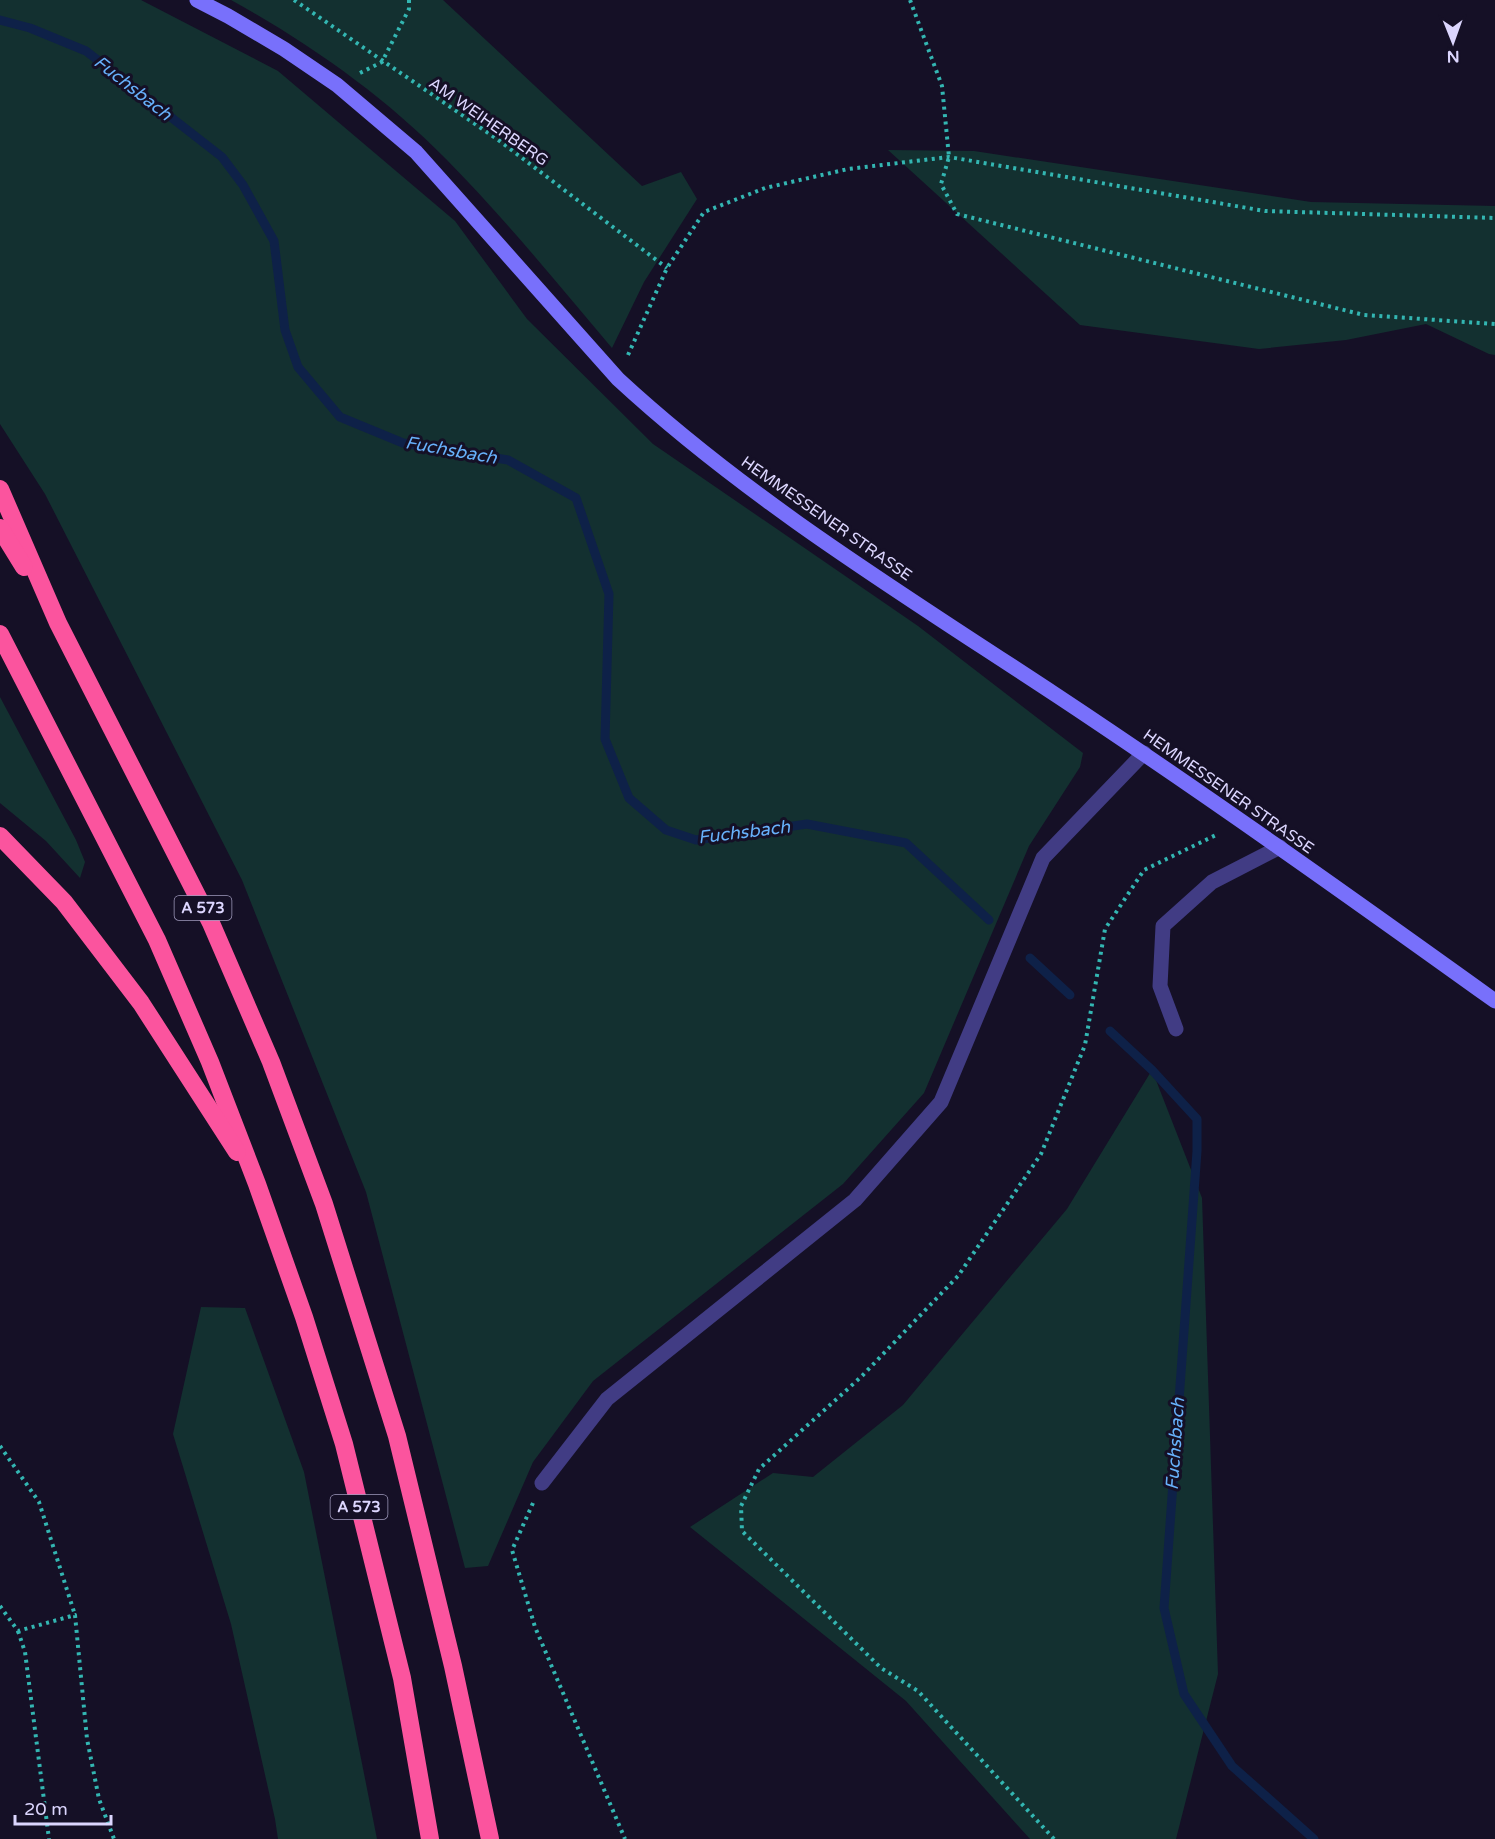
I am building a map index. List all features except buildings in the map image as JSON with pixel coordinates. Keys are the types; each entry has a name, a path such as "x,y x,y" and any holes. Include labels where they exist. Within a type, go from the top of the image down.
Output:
{"highway":[{"name":"A 573","path":"0,489 58,622 211,923 271,1062 324,1204 397,1436 453,1666 490,1839"},
{"name":"A 573","path":"0,528 58,622"},
{"name":"A 573","path":"0,634 157,940 210,1062 257,1184 304,1317 344,1444 402,1678 430,1839"},
{"path":"0,836 64,902 141,1003 257,1184"}],"main road":[{"name":"HEMMESSENER STRASSE","path":"196,0 265,38 337,85 416,152 618,379 647,406 711,457 826,543 1144,753 1495,1001"}],"lane":[{"path":"542,1483 607,1399 855,1200 941,1102 1043,858 1144,753"},
{"path":"1176,1029 1160,986 1163,926 1212,882 1280,847"}],"path":[{"name":"AM WEIHERBERG","path":"294,0 497,139 667,268"},
{"path":"382,62 409,9 408,0"},
{"path":"910,0 942,86 949,157 941,184 957,213 1364,315 1495,324"},
{"path":"618,379 667,268 704,212 765,188 848,169 949,157 1265,211 1495,218"},
{"path":"1054,1839 918,1691 881,1668 742,1531 741,1506 759,1469 861,1377 958,1276 1041,1154 1085,1045 1105,929 1144,870 1242,823"},
{"path":"0,1446 39,1502 75,1615 87,1739 99,1799 114,1839"},
{"path":"542,1483 512,1550 535,1627 624,1839"},
{"path":"0,1606 18,1631 25,1652 49,1839"},
{"path":"18,1631 75,1615"}],"green space":[{"path":"0,0 141,0 278,71 455,221 527,319 653,444 918,626 1083,753 1080,767 1029,846 924,1093 843,1184 593,1381 533,1462 488,1566 465,1568 366,1192 242,880 45,494 0,424"},
{"path":"231,0 443,0 642,186 681,172 697,199 644,282 612,348 489,205 422,136 344,72 289,34"},
{"path":"888,150 974,151 1311,202 1495,206 1495,355 1426,324 1346,340 1259,349 1080,325"},
{"path":"0,697 76,840 85,862 80,878 46,841 0,803"},
{"path":"1152,1070 1202,1198 1218,1674 1176,1839 1030,1839 906,1701 690,1527 773,1473 813,1477 903,1405 1067,1209"},
{"path":"201,1307 245,1308 304,1472 377,1839 278,1839 231,1624 173,1434"}],"waterway":[{"name":"Fuchsbach","path":"0,20 30,28 86,51 222,157 243,185 274,241 285,330 298,367 340,417 403,443 508,460 576,498 609,594 605,739 629,798 666,830 696,840 807,824 906,843 989,920"},
{"name":"Fuchsbach","path":"1030,958 1070,995"},
{"name":"Fuchsbach","path":"1110,1031 1152,1070 1197,1119 1197,1151 1164,1608 1184,1694 1232,1766 1314,1839"}]}
